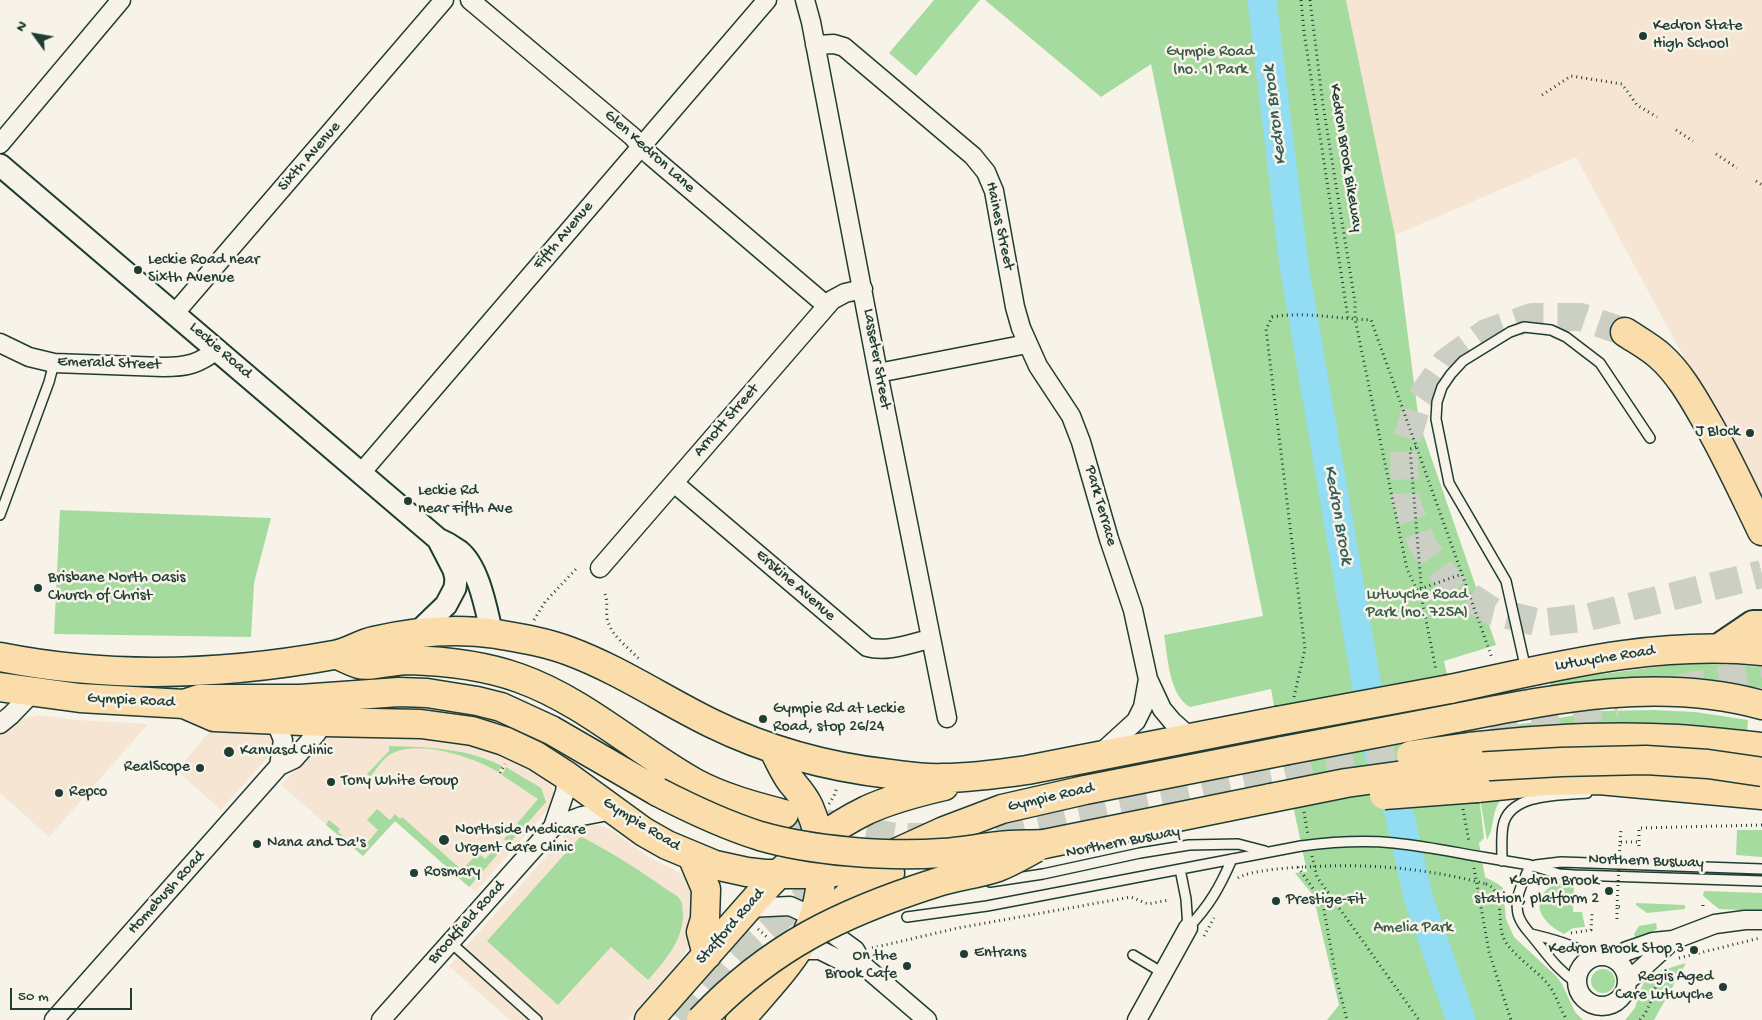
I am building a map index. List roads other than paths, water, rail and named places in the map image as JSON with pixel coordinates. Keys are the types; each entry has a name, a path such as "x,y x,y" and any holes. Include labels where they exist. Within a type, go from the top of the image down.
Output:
{"highway":[{"path":"1625,332 1661,356 1677,373 1725,455 1762,531"},
{"name":"Gympie Road","path":"0,657 72,668 123,672 166,672 274,664 338,655 371,642 416,634 445,632 492,634 529,640 568,651 610,670 712,723 773,749 824,764 866,772 941,778 987,776 1027,770 1190,738 1285,712 1450,689"},
{"name":"Lutwyche Road","path":"1450,689 1527,673 1673,648 1719,648 1762,651"},
{"path":"338,655 360,664 406,660 452,662 490,668 520,678 541,687 589,714 650,756 696,783 731,799 784,814"},
{"name":"Gympie Road","path":"0,687 80,698 184,704 214,717 421,724 472,731 520,747 567,776 644,832 692,856 715,865 746,872 778,874 846,887 856,869 944,831 1002,810 1085,790 1283,751"},
{"path":"184,704 199,699 300,699 398,692 427,693 477,701 501,707 551,730 687,807 760,836 790,843 864,852 940,853 999,846 1044,844 1346,783 1473,767 1570,761 1646,760 1708,764 1762,772"},
{"name":"Lutwyche Road","path":"1283,751 1548,700 1617,692 1687,692 1760,703"},
{"path":"1346,783 1405,756 1514,742 1600,738 1678,739 1762,747"},
{"path":"773,749 794,785 808,804 813,815 819,840 846,887"},
{"name":"Stafford Road","path":"649,1020 778,874 819,840 867,810 893,800 987,776"},
{"path":"1271,798 1350,799 1546,781 1599,780 1762,795"},
{"path":"975,835 1044,810 1085,790"},
{"path":"701,1020 764,962 819,930 880,901 938,882 999,866 1044,844"},
{"path":"692,856 706,889 705,919 701,932 706,955"},
{"path":"740,1020 780,973 803,941 819,892 846,887 907,866"}],"main road":[{"path":"1719,648 1753,624 1762,624"}],"street":[{"path":"0,144 121,0"},
{"name":"Sixth Avenue","path":"176,314 444,0"},
{"name":"Glen Kedron Lane","path":"470,0 633,137 640,146 827,306"},
{"name":"Fifth Avenue","path":"361,473 640,146 768,0"},
{"name":"Lasseter Street","path":"805,0 947,718"},
{"name":"Haines Street","path":"815,45 834,44 844,47 980,163 991,181 994,191 1015,307 1027,344"},
{"name":"Leckie Road","path":"0,165 438,539 460,552 470,563 475,574 492,634"},
{"name":"Arnott Street","path":"600,568 827,306 838,296 863,289"},
{"name":"Emerald Street","path":"0,343 29,357 54,363 179,367 204,360 218,350"},
{"path":"878,373 1027,344"},
{"name":"Park Terrace","path":"1027,344 1038,366 1071,416 1082,442 1109,539 1133,610 1148,679 1162,709 1190,738"},
{"name":"Erskine Avenue","path":"674,483 867,647 879,649 930,639"},
{"name":"Leckie Road","path":"416,634 446,605 455,588 454,570 438,539"},
{"name":"Park Terrace","path":"1098,755 1136,722 1143,707 1148,679"},
{"path":"0,724 33,692"},
{"path":"275,720 283,740 279,766"},
{"name":"Homebush Road","path":"54,1020 279,766 294,759 324,722"},
{"name":"Brookfield Road","path":"381,1020 553,827 565,792 567,776"},
{"name":"Brookfield Road","path":"553,827 582,816 614,810"},
{"path":"747,908 790,906 798,908 855,950 864,966 926,1020"},
{"path":"1613,958 1623,967 1627,981 1626,989 1622,996 1608,1005 1599,1006 1591,1004 1579,992 1577,984 1580,968 1592,958 1599,956 1613,958 1653,942 1673,940 1715,924 1762,920"},
{"path":"1136,1020 1184,935"},
{"path":"1627,981 1673,940"},
{"path":"797,950 820,950 846,963 864,966"}],"lane":[{"path":"1527,673 1506,580 1449,482 1436,419 1437,402 1442,387 1450,374 1463,361 1510,332 1524,327 1551,330 1566,337 1600,363 1650,438"},
{"path":"0,515 46,391 54,363"},
{"path":"1624,793 1654,784"},
{"path":"1502,861 1503,826 1508,814 1515,805 1530,799 1595,793"},
{"name":"Northern Busway","path":"907,917 986,906 1301,846 1341,842 1414,845 1530,865 1560,874 1762,881"},
{"name":"Northern Busway","path":"984,883 1043,874 1140,853 1189,845 1238,844 1268,852"},
{"path":"1184,935 1206,909 1232,859"},
{"name":"Northern Busway","path":"1530,865 1561,862 1762,869"},
{"path":"1530,865 1519,894 1517,906 1522,923 1543,952 1564,974 1577,984"},
{"path":"1180,869 1186,899 1184,935"},
{"path":"1531,934 1582,950 1592,958"},
{"path":"450,942 537,1020"},
{"path":"1133,955 1162,973"}],"waterway":[{"name":"Kedron Brook","path":"1262,0 1294,265 1378,751 1399,813 1419,900 1461,1020"}],"tunnel":[{"path":"1625,332 1581,317 1532,317 1486,333 1446,362 1418,402 1404,449 1405,498 1422,544 1451,584 1492,611 1540,623 1589,617 1762,574"},
{"path":"1678,689 1762,672"},
{"path":"956,842 1286,770 1616,703"},
{"path":"784,814 897,837 934,837"},
{"path":"680,1020 770,925 812,894 835,882"}],"place":[{"name":"Kedron State High School","path":"1643,36"},
{"name":"Leckie Road near Sixth Avenue","path":"138,270"},
{"name":"J Block","path":"1750,433"},
{"name":"Leckie Rd near Fifth Ave","path":"408,501"},
{"name":"Brisbane North Oasis Church of Christ","path":"38,588"},
{"name":"Gympie Rd at Leckie Road, stop 26/24","path":"763,719"},
{"name":"Kanvasd Clinic","path":"229,752"},
{"name":"RealScope","path":"200,768"},
{"name":"Tony White Group","path":"331,782"},
{"name":"Repco","path":"59,793"},
{"name":"Northside Medicare Urgent Care Clinic","path":"444,840"},
{"name":"Nana and Da's","path":"257,844"},
{"name":"Rosmary","path":"414,873"},
{"name":"Kedron Brook station, platform 2","path":"1609,891"},
{"name":"Prestige-Fit","path":"1276,901"},
{"name":"Kedron Brook Stop 3","path":"1694,950"},
{"name":"Entrans","path":"964,954"},
{"name":"On the Brook Cafe","path":"907,966"},
{"name":"Regis Aged Care Lutwyche","path":"1723,987"}],"park label":[{"name":"Gympie Road (no. 1) Park","path":"1210,62"},
{"name":"Lutwyche Road Park (no. 725A)","path":"1417,605"},
{"name":"Amelia Park","path":"1413,929"}]}
